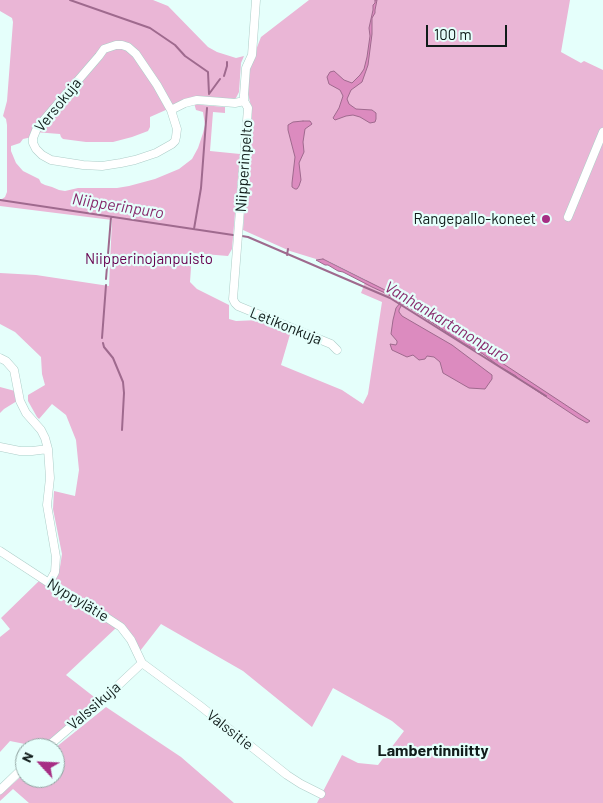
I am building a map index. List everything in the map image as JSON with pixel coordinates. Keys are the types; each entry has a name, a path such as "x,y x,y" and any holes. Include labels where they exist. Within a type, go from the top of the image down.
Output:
{"street":[{"name":"Niipperinpelto","path":"235,303 233,299 248,108 244,101 244,95 246,68 252,55 256,0"},
{"name":"Versokuja","path":"116,45 128,47 136,54 171,110 177,129 175,141 160,151 135,160 102,166 69,164 42,156 33,143 37,128 104,48 116,45"},
{"path":"171,110 185,103 197,100 235,103 244,101"},
{"path":"568,217 603,132"},
{"name":"Letikonkuja","path":"235,303 331,344 337,350"},
{"path":"0,358 6,361 14,370 20,401 26,413 41,430 48,449 50,478 47,505 56,557 54,572 49,583"},
{"path":"0,447 20,451 48,449"},
{"name":"Nyppylätie","path":"0,551 72,600 89,606 121,627 142,662"},
{"name":"Valssikuja","path":"58,738 109,694 142,662"},
{"name":"Valssitie","path":"142,662 287,775 321,794"},
{"path":"0,790 15,776"}],"green space":[{"name":"Niipperinojanpuisto","path":"0,0 153,0 168,6 208,47 236,58 244,56 241,63 239,92 235,100 201,98 177,105 150,117 148,131 113,142 86,142 63,139 60,134 34,132 32,137 23,139 20,143 11,146 11,151 16,163 23,171 39,179 41,183 59,190 129,186 155,179 179,169 192,159 198,148 205,125 203,112 196,110 194,103 225,107 225,113 213,112 210,151 240,154 232,249 228,256 192,253 190,282 197,289 229,305 229,319 236,321 259,320 291,331 281,365 342,390 363,404 368,394 382,302 361,293 366,280 323,259 316,259 290,251 243,230 252,111 247,89 249,68 261,37 309,0 570,0 561,52 581,63 584,61 603,70 603,803 317,803 342,755 358,763 378,765 404,731 392,721 333,688 312,727 243,671 161,624 140,651 122,623 54,580 60,567 62,554 53,509 54,491 75,496 79,470 76,440 66,415 52,404 39,419 28,401 28,395 45,385 41,357 15,332 0,324 0,273 36,275 109,286 112,220 0,206 0,199 5,197 7,192 7,125 6,119 3,116 7,101 13,22 12,18 0,11"},
{"path":"0,387 15,391 17,401 0,413"},
{"path":"40,580 117,627 66,675 98,700 53,738 15,738 15,742 10,741 0,752 0,637 10,629 1,618"},
{"path":"106,707 181,757 234,803 29,803 13,789 0,801 0,795 15,782 15,788 65,788 65,740"}],"shaded area":[{"path":"375,0 377,0 375,13 372,18 368,65 362,82 351,90 347,99 349,104 356,109 372,110 376,113 375,122 370,123 353,115 335,120 333,118 343,96 340,90 329,84 327,77 330,72 334,71 344,80 352,83 364,69 370,36 369,28"},
{"path":"310,121 312,124 305,129 304,152 299,163 301,180 297,189 295,189 292,187 292,183 295,157 288,125 293,122"},
{"path":"323,259 391,293 458,334 590,421 587,423 578,418 404,304 399,310 402,316 452,345 492,375 492,379 485,389 469,388 443,373 440,362 434,357 427,356 425,359 419,360 413,355 407,357 392,350 390,344 396,345 397,343 391,334 396,308 400,303 398,300 316,260"}],"waterway":[{"path":"70,0 150,28 175,45 185,56 208,72 209,94"},
{"path":"224,76 227,62"},
{"path":"209,94 220,79"},
{"path":"194,229 201,188 207,108"},
{"name":"Niipperinpuro","path":"0,200 233,235"},
{"path":"106,279 111,217"},
{"name":"Vanhankartanonpuro","path":"242,236 390,298 546,396"},
{"name":"Vanhankartanonpuro","path":"287,255 288,249"},
{"path":"102,338 106,285"},
{"path":"103,343 113,358 123,382 122,430"}],"place":[{"name":"Rangepallo-koneet","path":"546,219"}],"district":[{"name":"Lambertinniitty","path":"433,751"}]}
